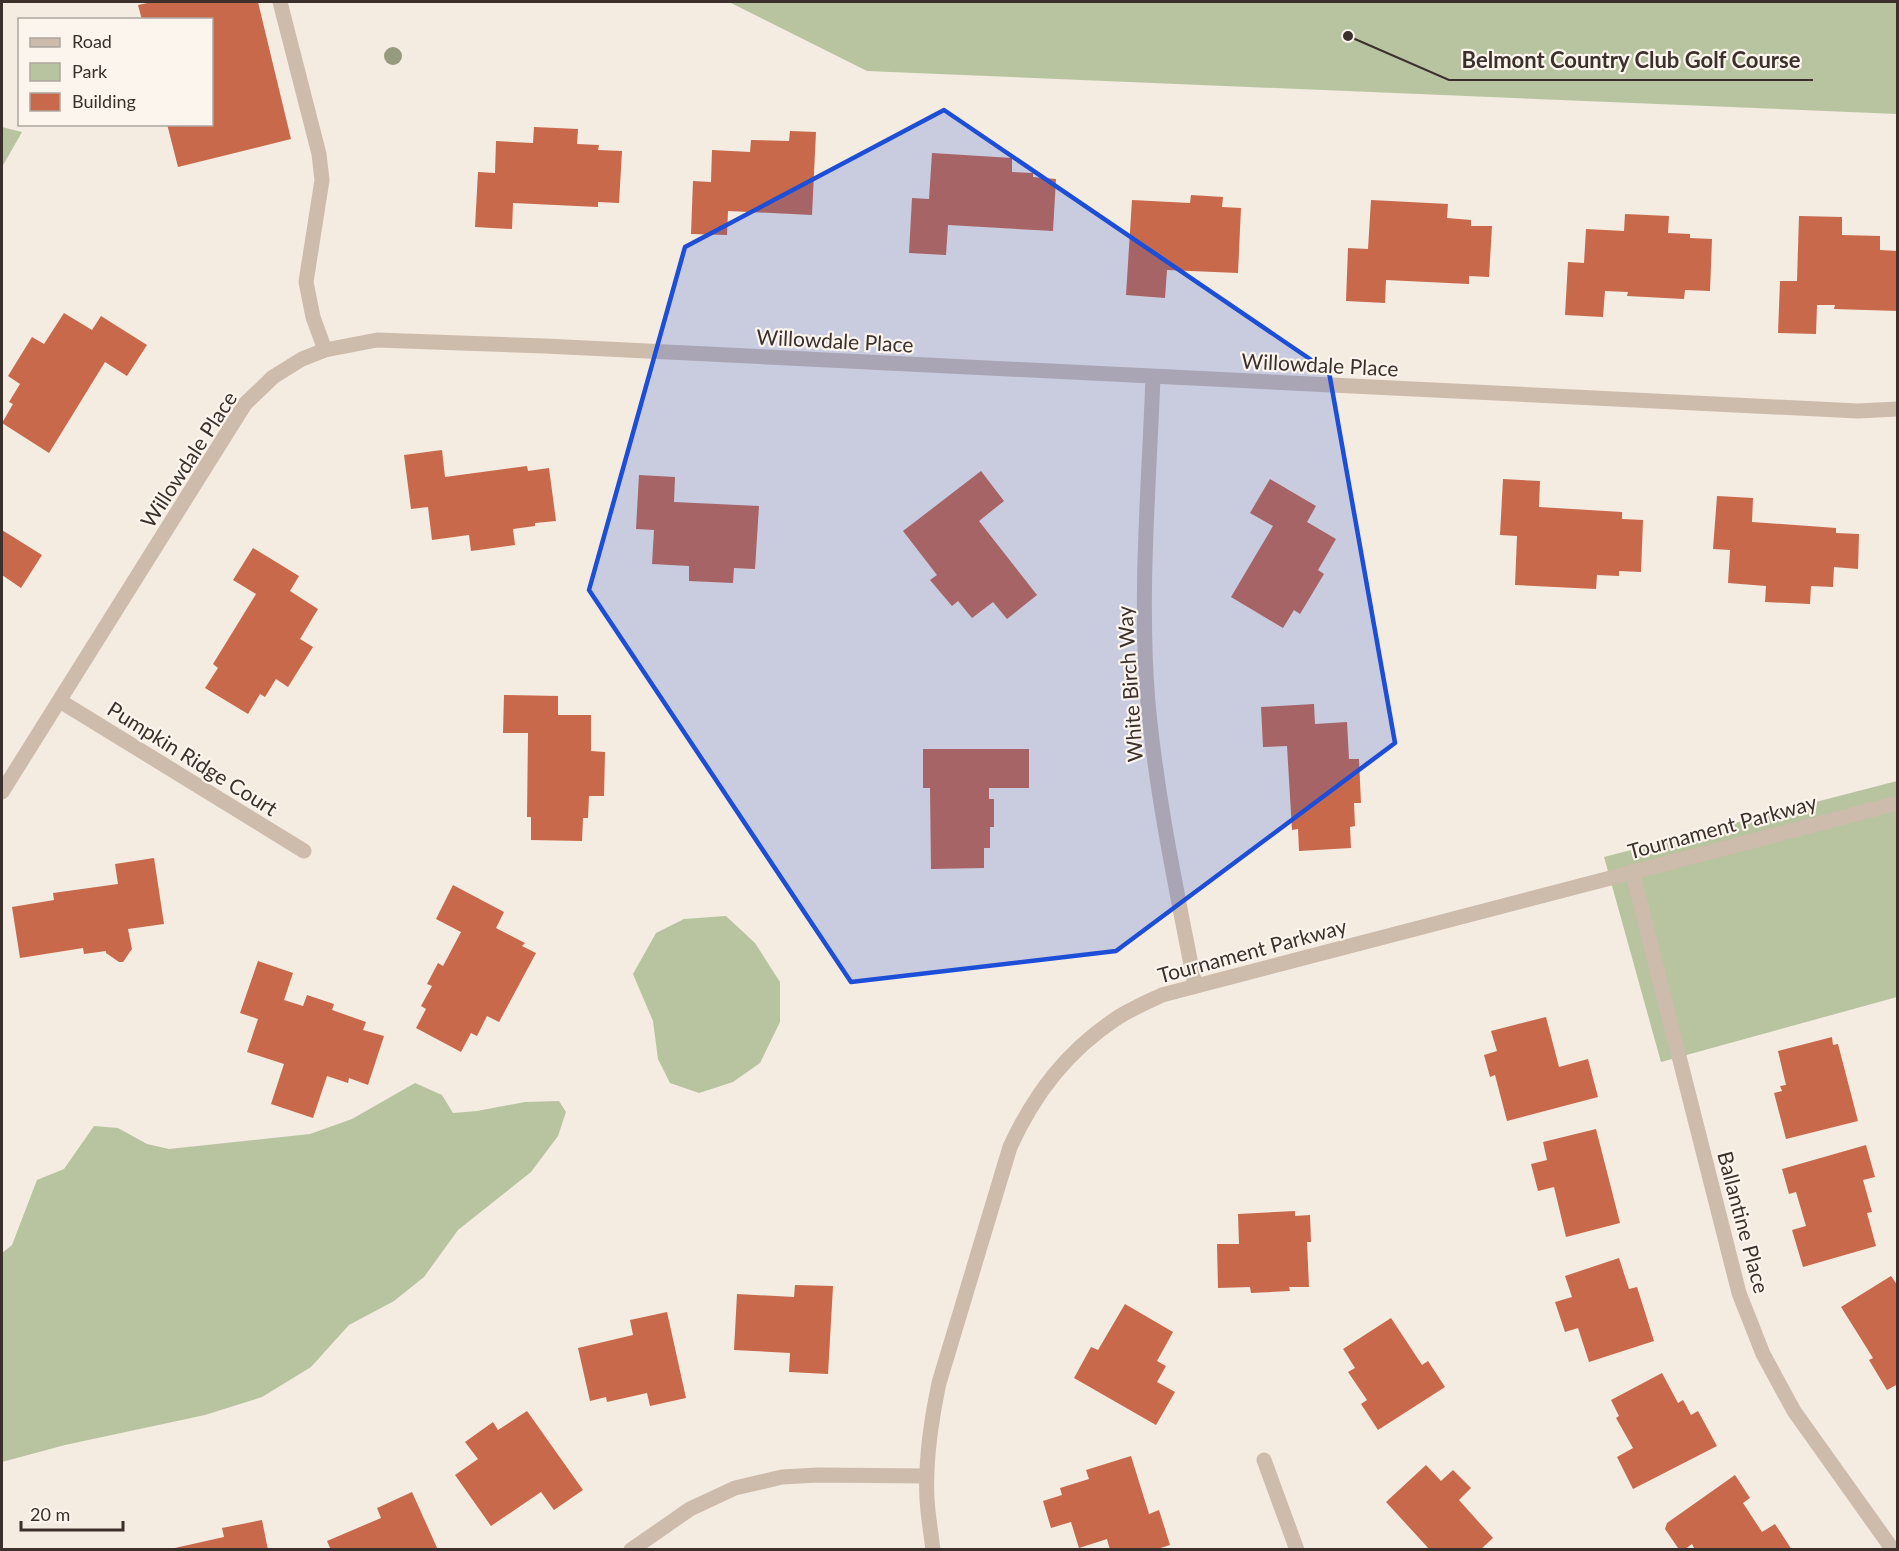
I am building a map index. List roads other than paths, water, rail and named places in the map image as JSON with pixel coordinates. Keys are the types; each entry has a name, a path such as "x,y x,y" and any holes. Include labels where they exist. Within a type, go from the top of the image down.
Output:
{"street":[{"path":"280,2 319,154 322,180 306,282 313,317 325,350"},
{"name":"Willowdale Place","path":"2,792 245,404 273,377 302,359 325,350 377,340 545,346 1858,411 1898,409"},
{"name":"White Birch Way","path":"1153,377 1144,601 1148,702 1160,806 1195,985"},
{"name":"Pumpkin Ridge Court","path":"60,701 304,851"},
{"name":"Tournament Parkway","path":"933,1550 927,1501 927,1476 931,1422 939,1383 1010,1147 1024,1116 1047,1080 1082,1044 1118,1017 1162,994 1898,803"},
{"name":"Ballantine Place","path":"1632,871 1739,1293 1763,1354 1794,1411 1893,1550"},
{"path":"1264,1460 1297,1550"},
{"path":"631,1550 690,1509 735,1488 782,1477 806,1475 927,1476"}],"place":[{"name":"Belmont Country Club Golf Course","path":"1348,36"}]}
